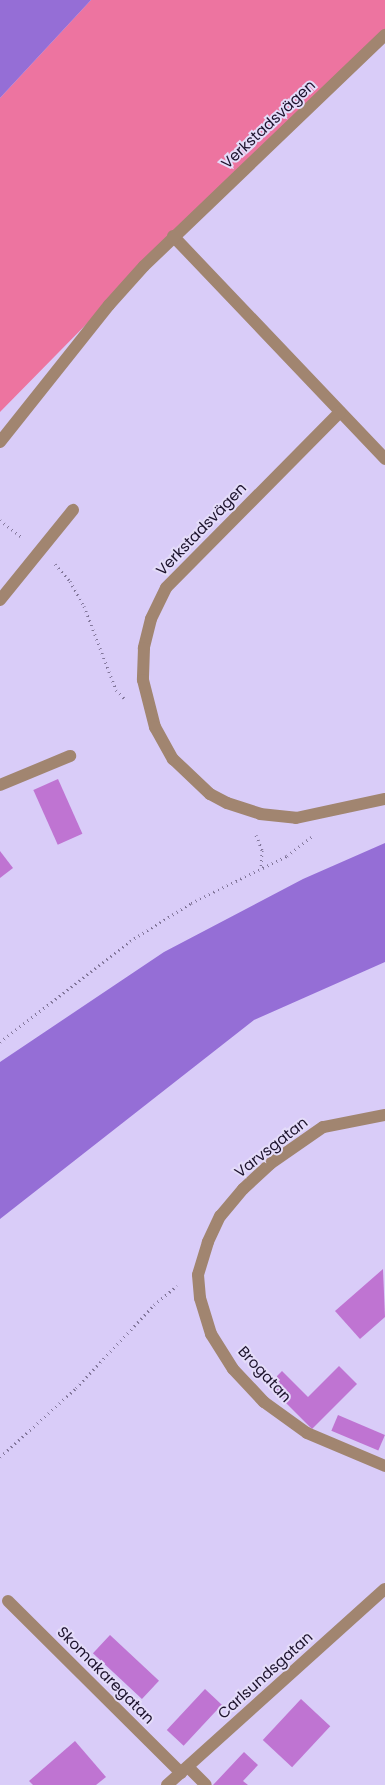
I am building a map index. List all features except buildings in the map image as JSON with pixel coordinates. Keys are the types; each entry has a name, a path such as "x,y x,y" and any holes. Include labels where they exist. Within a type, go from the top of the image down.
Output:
{"street":[{"name":"Verkstadsvägen","path":"0,442 108,305 173,236 385,35"},
{"path":"173,236 385,458"},
{"name":"Verkstadsvägen","path":"340,412 166,588 151,619 144,648 143,680 149,712 162,743 186,774 210,794 243,810 296,818 328,813 385,799"},
{"path":"0,600 73,510"},
{"path":"0,785 70,756"},
{"name":"Varvsgatan","path":"198,1275 208,1242 220,1216 243,1189 270,1164 323,1126 385,1115"},
{"name":"Brogatan","path":"198,1275 200,1298 211,1334 233,1369 264,1402 307,1432 385,1466"},
{"name":"Carlsundsgatan","path":"167,1785 385,1589"},
{"name":"Skomakaregatan","path":"8,1601 185,1770 206,1785"}],"path":[{"path":"0,520 39,551 70,581 84,606 116,690 132,707 149,712"},
{"path":"243,810 262,850 261,868"},
{"path":"0,1042 130,941 191,903 304,845 328,813"},
{"path":"0,1457 76,1388 154,1305 174,1288 198,1275"}],"shaded area":[{"path":"0,0 91,0 0,98"},
{"path":"91,0 385,0 385,33 173,236 0,412 0,98"},
{"path":"385,843 385,962 254,1020 0,1219 0,1062 164,952 303,879"}]}
